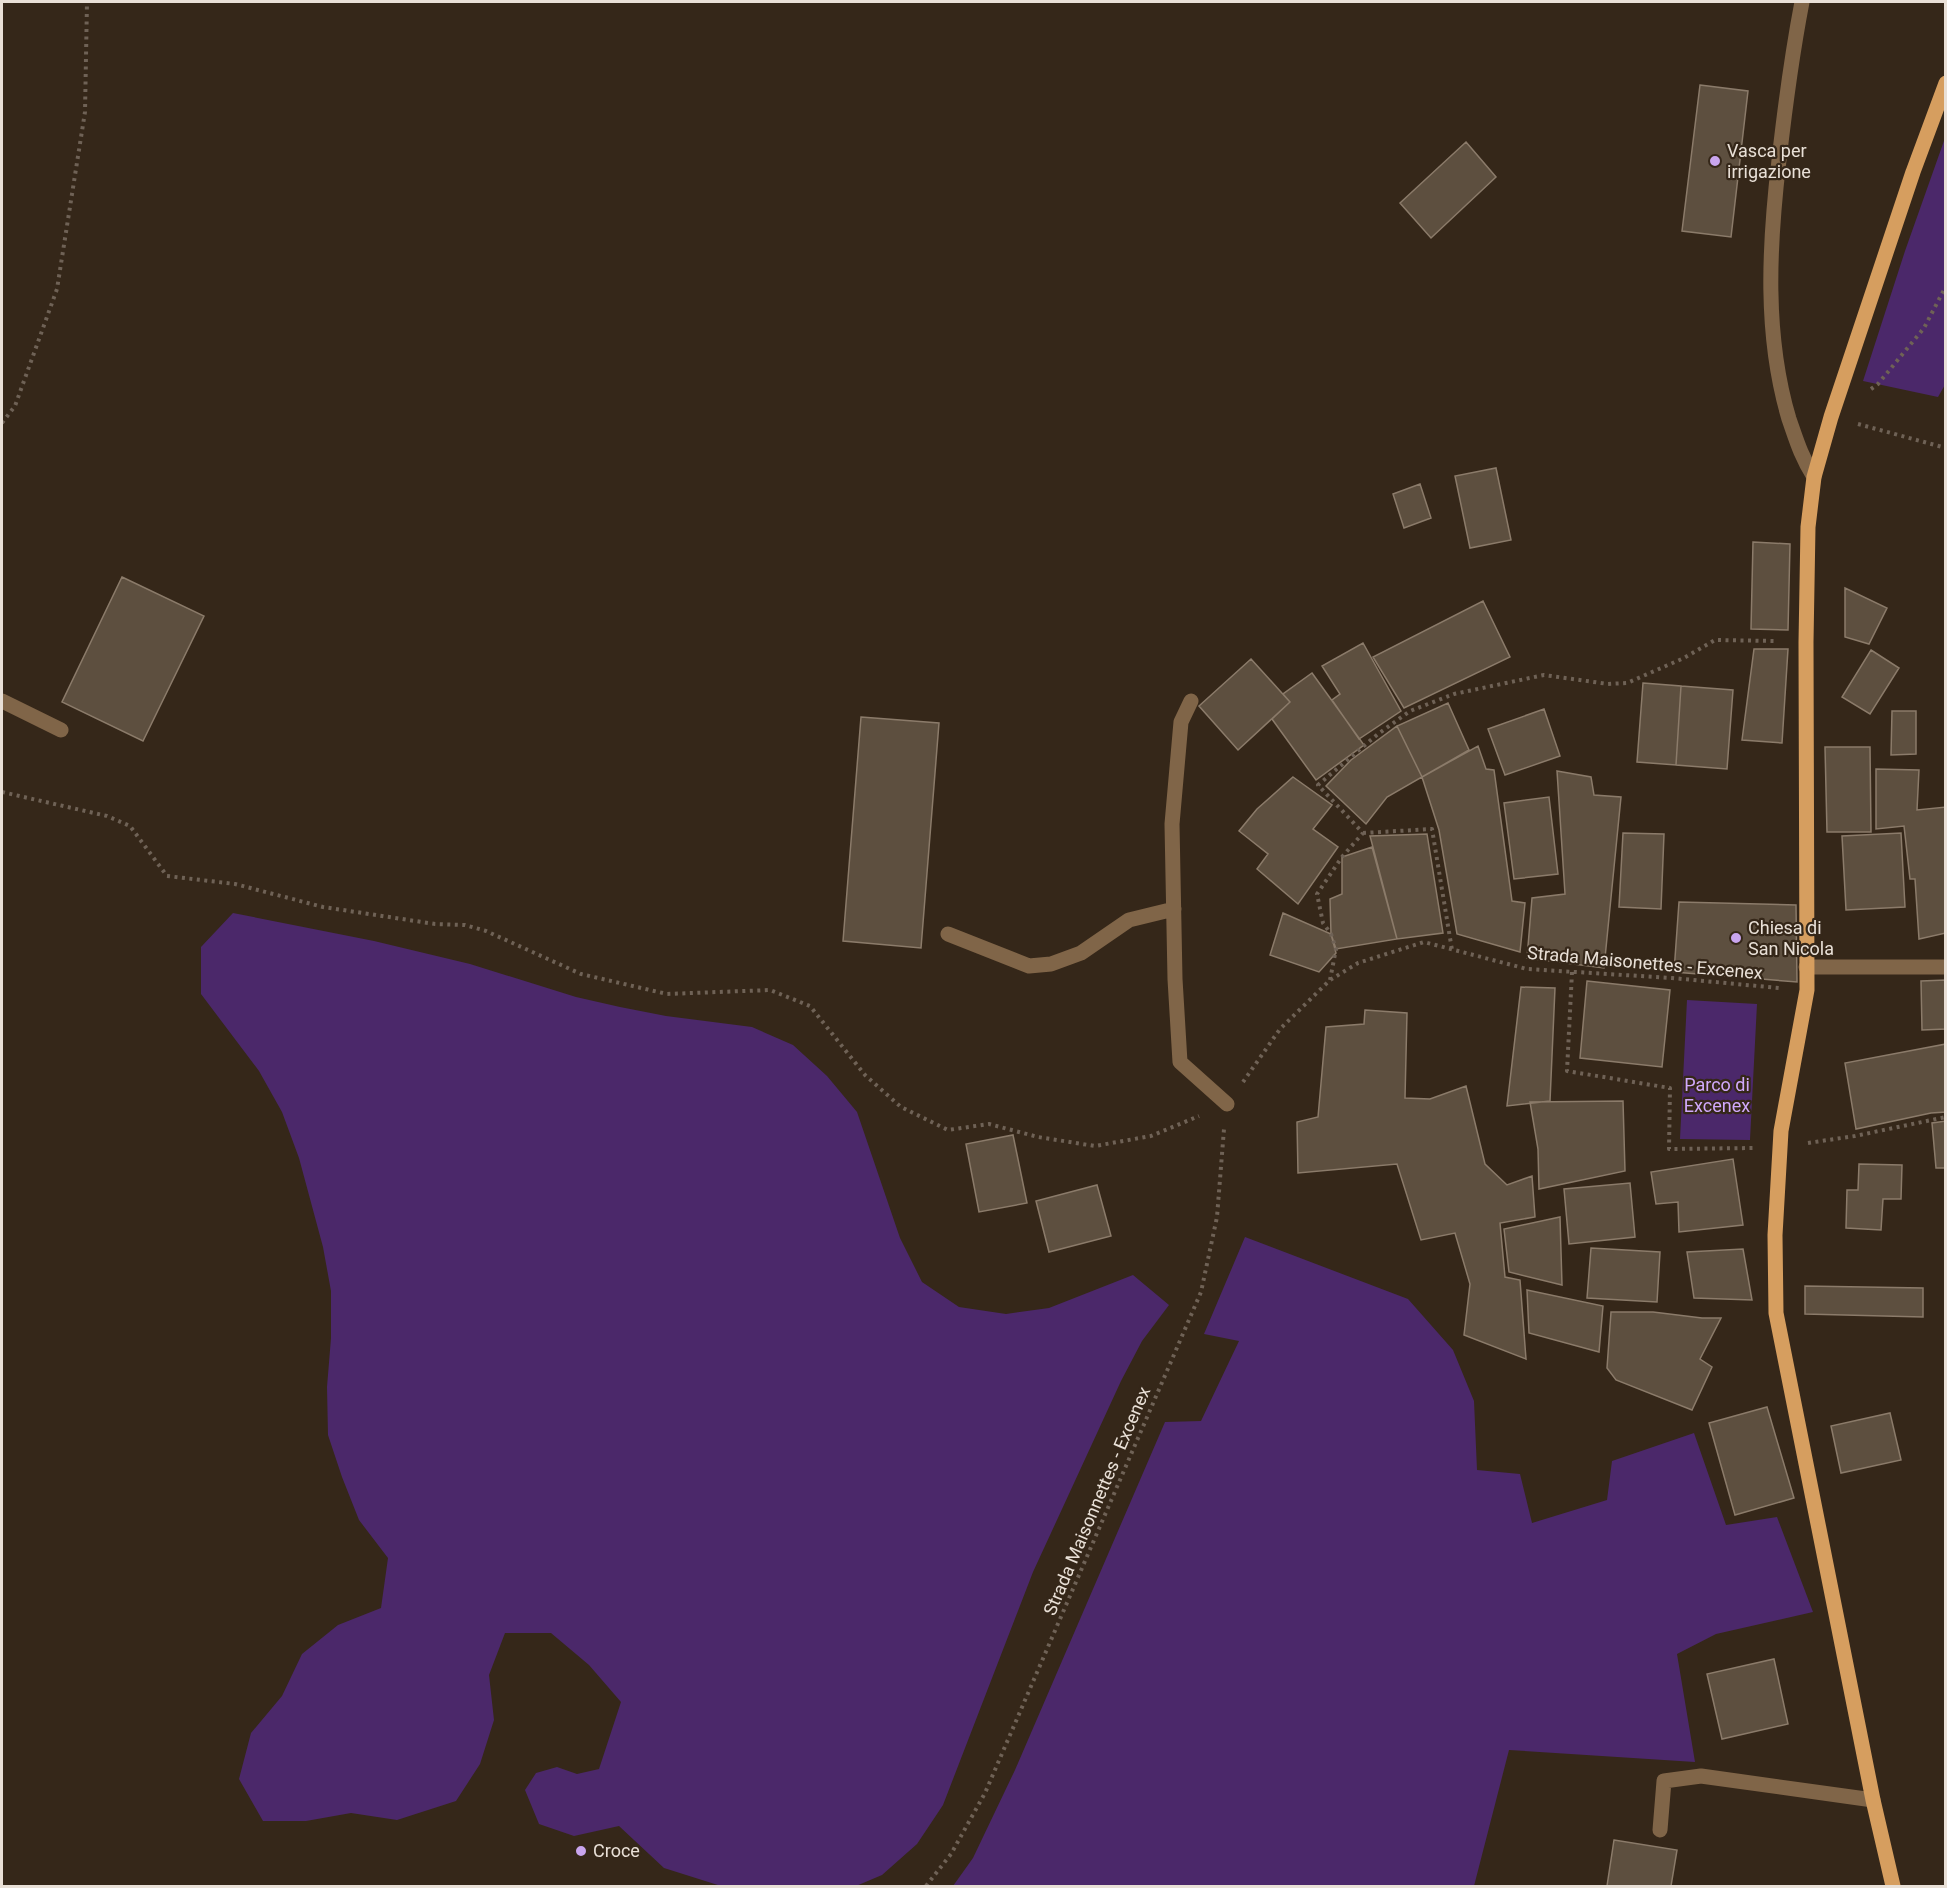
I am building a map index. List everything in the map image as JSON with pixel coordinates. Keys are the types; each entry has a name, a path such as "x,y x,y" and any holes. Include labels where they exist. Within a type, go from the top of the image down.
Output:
{"main road":[{"path":"1893,1887 1873,1800 1776,1313 1775,1235 1781,1131 1807,990 1806,642 1808,527 1814,477 1831,417 1913,172 1946,83"}],"street":[{"path":"1802,2 1788,75 1774,205 1771,279 1772,330 1781,390 1802,458 1814,477"},
{"path":"2,701 61,730"},
{"path":"1191,701 1181,722 1172,824 1174,979 1180,1062 1227,1104"},
{"path":"948,934 1029,966 1051,964 1081,953 1128,920 1174,909"},
{"path":"1806,967 1946,967"},
{"path":"1660,1830 1664,1781 1701,1776 1873,1800"}],"path":[{"path":"2,423 15,406 57,289 84,112 87,2"},
{"path":"1869,391 1878,384 1924,328 1946,286"},
{"path":"1831,417 1946,448"},
{"path":"1364,833 1318,785 1378,734 1410,711 1454,694 1544,675 1608,684 1627,683 1683,658 1715,640 1806,642"},
{"path":"2,792 106,816 130,826 167,876 235,884 323,907 435,924 465,925 486,931 580,974 667,994 770,990 810,1006 865,1075 901,1107 948,1130 989,1124 1038,1137 1095,1146 1151,1136 1227,1104"},
{"path":"1330,980 1336,949 1331,934 1323,923 1317,894 1342,857 1364,833 1432,829 1452,950"},
{"name":"Strada Maisonettes - Excenex","path":"1227,1104 1280,1029 1330,980 1358,963 1424,942 1527,969 1672,978 1807,990"},
{"path":"1572,972 1566,1071 1670,1088 1669,1149 1780,1147 1855,1136 1946,1117"},
{"name":"Strada Maisonnettes - Excenex","path":"926,1887 951,1854 985,1792 1201,1292 1216,1217 1227,1104"}],"green space":[{"path":"1945,138 1946,383 1938,397 1863,381"},
{"path":"233,913 374,941 470,964 576,997 620,1007 666,1016 752,1027 793,1045 827,1076 857,1112 900,1238 922,1282 959,1307 1006,1314 1049,1308 1133,1275 1169,1305 1142,1341 1121,1381 1033,1572 943,1805 917,1844 882,1875 856,1886 721,1886 664,1868 619,1826 574,1836 539,1824 525,1790 536,1773 557,1767 577,1774 599,1769 621,1702 589,1665 551,1633 505,1633 489,1675 494,1720 480,1764 456,1801 397,1820 351,1813 306,1821 263,1821 239,1779 251,1733 282,1696 302,1654 338,1625 381,1608 388,1558 359,1520 328,1435 327,1387 331,1338 331,1291 323,1247 299,1158 282,1112 259,1071 201,994 201,947"},
{"name":"Parco di Excenex","path":"1687,1000 1757,1004 1750,1140 1680,1139"},
{"path":"1245,1237 1408,1299 1453,1350 1474,1401 1477,1470 1520,1474 1532,1523 1607,1500 1612,1461 1694,1433 1726,1525 1777,1517 1813,1612 1716,1634 1677,1654 1695,1762 1509,1750 1474,1886 953,1886 973,1858 1015,1770 1165,1422 1201,1421 1239,1341 1204,1334"}],"building":[{"name":"Vasca per irrigazione","path":"1700,85 1748,91 1731,237 1682,231"},
{"path":"1466,142 1496,177 1431,238 1400,203"},
{"path":"1496,468 1511,540 1470,548 1455,476"},
{"path":"1420,484 1431,518 1404,528 1393,494"},
{"path":"1753,542 1790,544 1788,630 1751,629"},
{"path":"122,577 204,616 143,741 62,702"},
{"path":"1845,588 1887,608 1869,644 1845,637"},
{"path":"1483,601 1510,657 1404,708 1373,657"},
{"path":"1363,643 1401,711 1359,739 1332,700 1340,694 1322,666"},
{"path":"1754,649 1788,649 1782,743 1742,740"},
{"path":"1871,650 1899,668 1870,714 1842,697"},
{"path":"1251,659 1290,702 1238,750 1199,706"},
{"path":"1312,673 1364,745 1316,780 1272,719 1290,702 1283,694"},
{"path":"1643,683 1681,686 1676,765 1637,762"},
{"path":"1681,686 1733,690 1727,769 1676,765"},
{"path":"1448,703 1469,750 1422,777 1397,726"},
{"path":"1544,709 1560,756 1505,775 1488,729"},
{"path":"1892,711 1916,711 1916,754 1891,755"},
{"path":"861,717 939,723 921,948 843,941"},
{"path":"1397,726 1422,777 1387,797 1366,824 1326,786 1351,760"},
{"path":"1478,746 1486,769 1494,770 1512,901 1525,903 1520,952 1457,934 1439,830 1422,777"},
{"path":"1825,747 1870,747 1871,832 1827,832"},
{"path":"1876,769 1919,770 1917,810 1946,807 1946,933 1919,939 1915,879 1910,879 1904,826 1876,829"},
{"path":"1557,771 1591,777 1594,795 1621,797 1604,968 1527,958 1532,898 1565,894"},
{"path":"1293,777 1332,805 1313,829 1338,847 1298,904 1257,869 1268,854 1239,831 1257,809"},
{"path":"1549,797 1558,874 1514,879 1504,803"},
{"path":"1623,833 1664,834 1661,909 1619,907"},
{"path":"1901,833 1905,907 1846,910 1842,836"},
{"path":"1427,834 1443,933 1397,939 1370,836"},
{"path":"1372,847 1397,939 1336,949 1331,934 1330,899 1342,894 1342,857"},
{"name":"Chiesa di San Nicola","path":"1679,902 1796,905 1797,982 1674,972"},
{"path":"1283,913 1331,934 1336,953 1319,972 1270,955"},
{"path":"1946,980 1946,1029 1922,1030 1921,981"},
{"path":"1587,981 1670,990 1662,1067 1580,1058"},
{"path":"1521,987 1555,988 1550,1101 1507,1106"},
{"path":"1365,1010 1407,1013 1405,1098 1430,1099 1466,1086 1485,1164 1507,1185 1532,1176 1535,1217 1500,1223 1505,1277 1520,1280 1526,1359 1464,1335 1470,1284 1455,1233 1421,1240 1397,1164 1298,1173 1297,1122 1318,1117 1326,1027 1364,1024"},
{"path":"1946,1044 1946,1112 1931,1113 1856,1129 1845,1063"},
{"path":"1623,1101 1625,1171 1539,1189 1538,1149 1530,1102"},
{"path":"1946,1121 1946,1168 1936,1168 1932,1123"},
{"path":"1013,1135 1027,1203 979,1212 966,1144"},
{"path":"1733,1159 1743,1225 1679,1232 1678,1202 1656,1204 1651,1172"},
{"path":"1859,1164 1902,1165 1901,1199 1883,1199 1881,1230 1846,1228 1847,1190 1858,1190"},
{"path":"1630,1183 1635,1237 1569,1244 1564,1189"},
{"path":"1097,1185 1111,1236 1049,1252 1036,1201"},
{"path":"1560,1217 1562,1285 1509,1272 1504,1229"},
{"path":"1591,1248 1660,1252 1657,1302 1587,1298"},
{"path":"1743,1249 1752,1300 1694,1298 1687,1252"},
{"path":"1805,1286 1923,1288 1923,1317 1805,1314"},
{"path":"1527,1290 1603,1306 1599,1352 1529,1333"},
{"path":"1611,1312 1653,1312 1721,1318 1700,1359 1712,1367 1692,1410 1616,1380 1607,1368"},
{"path":"1767,1407 1794,1498 1735,1515 1709,1423"},
{"path":"1890,1413 1901,1460 1841,1473 1831,1426"},
{"path":"1774,1659 1788,1724 1722,1739 1707,1674"},
{"path":"1614,1840 1677,1850 1671,1886 1607,1886"}],"place":[{"name":"Vasca per irrigazione","path":"1715,161"},
{"name":"Chiesa di San Nicola","path":"1736,938"},
{"name":"Croce","path":"581,1851"}]}
